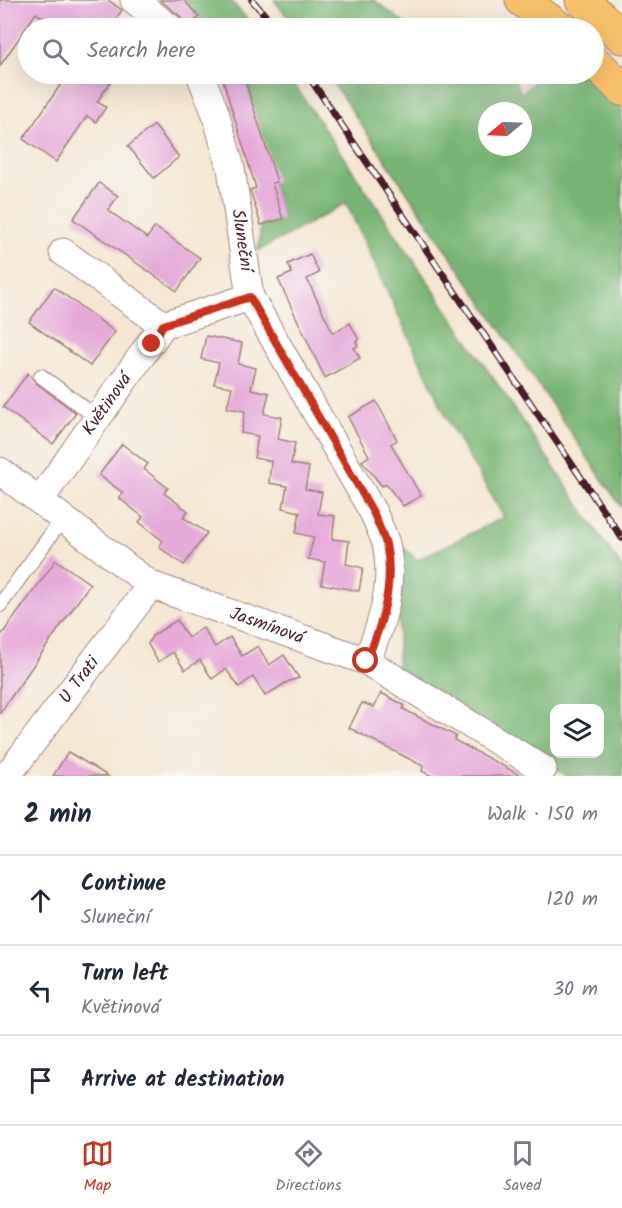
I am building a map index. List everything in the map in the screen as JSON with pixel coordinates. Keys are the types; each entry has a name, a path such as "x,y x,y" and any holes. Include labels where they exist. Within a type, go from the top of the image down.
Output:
{"highway":[{"path":"522,0 545,18"},
{"path":"582,0 601,18"},
{"path":"604,21 622,38"},
{"path":"604,71 622,89"}],"street":[{"path":"134,0 157,18"},
{"name":"Sluneční","path":"204,84 215,112 231,168 250,297 374,514 386,545 388,582 384,617 366,661"},
{"path":"63,252 163,325 250,297"},
{"name":"Květinová","path":"40,500 163,325"},
{"name":"Jasmínová","path":"0,471 151,585 366,661 543,769"},
{"name":"U Trati","path":"7,776 151,585"}],"lane":[{"path":"41,376 99,419"},
{"path":"0,605 55,529 65,519"}],"green space":[{"path":"181,0 230,0 246,18 198,18"},
{"path":"274,0 374,0 397,18 288,18"},
{"path":"246,84 294,84 622,568 622,776 567,776 397,669 402,546 417,560 504,517 451,427 346,203 258,251 261,225 283,218 272,183 276,182"},
{"path":"334,84 516,84 521,94 532,84 596,84 622,108 622,508"}],"building":[{"path":"0,0 108,0 122,10 117,18 44,18 36,13 33,18 18,18 18,40 0,66"},
{"path":"160,0 184,0 199,17 181,18"},
{"path":"61,84 109,84 97,102 106,107 96,122 87,116 56,162 23,139"},
{"path":"224,84 246,84 277,182 272,183 283,219 261,225 250,190 256,188"},
{"path":"154,125 179,157 154,178 128,146"},
{"path":"99,183 118,196 108,210 147,238 155,227 200,258 177,291 73,219"},
{"path":"310,254 319,273 307,279 333,333 350,323 359,340 356,341 358,346 354,348 360,358 325,378 278,279 292,273 288,264"},
{"path":"54,287 115,332 90,366 29,322"},
{"path":"206,336 242,343 238,364 256,368 251,389 269,393 264,414 282,417 278,439 295,443 291,464 309,467 305,489 322,492 318,514 335,516 332,539 349,541 346,564 363,568 359,591 321,584 325,562 308,559 314,537 296,533 300,512 283,508 287,486 269,483 271,461 254,458 258,436 241,433 245,411 227,408 232,387 214,384 219,363 201,359"},
{"path":"28,373 36,383 76,413 53,444 3,407"},
{"path":"376,401 397,440 391,444 421,496 403,506 386,484 382,486 362,461 369,456 348,417"},
{"path":"122,444 148,464 144,469 168,488 164,493 188,511 183,517 207,533 184,565 159,547 163,541 139,522 143,517 119,498 123,493 99,475"},
{"path":"56,560 90,584 0,713 0,637"},
{"path":"177,620 188,638 203,628 215,647 230,637 242,656 258,646 269,665 284,655 299,678 287,682 265,696 253,677 239,687 226,669 212,679 200,660 185,670 173,652 158,662 148,644 152,636"},
{"path":"381,693 404,705 403,709 456,736 454,740 522,776 432,776 422,771 423,766 349,728 362,703 374,707"},
{"path":"68,752 85,762 108,776 53,776"}],"railway":[{"path":"252,0 267,18"},
{"path":"314,84 622,538"}],"route":[{"path":"152,344 163,325 250,297 374,514 386,545 388,582 384,617 366,661"}]}
